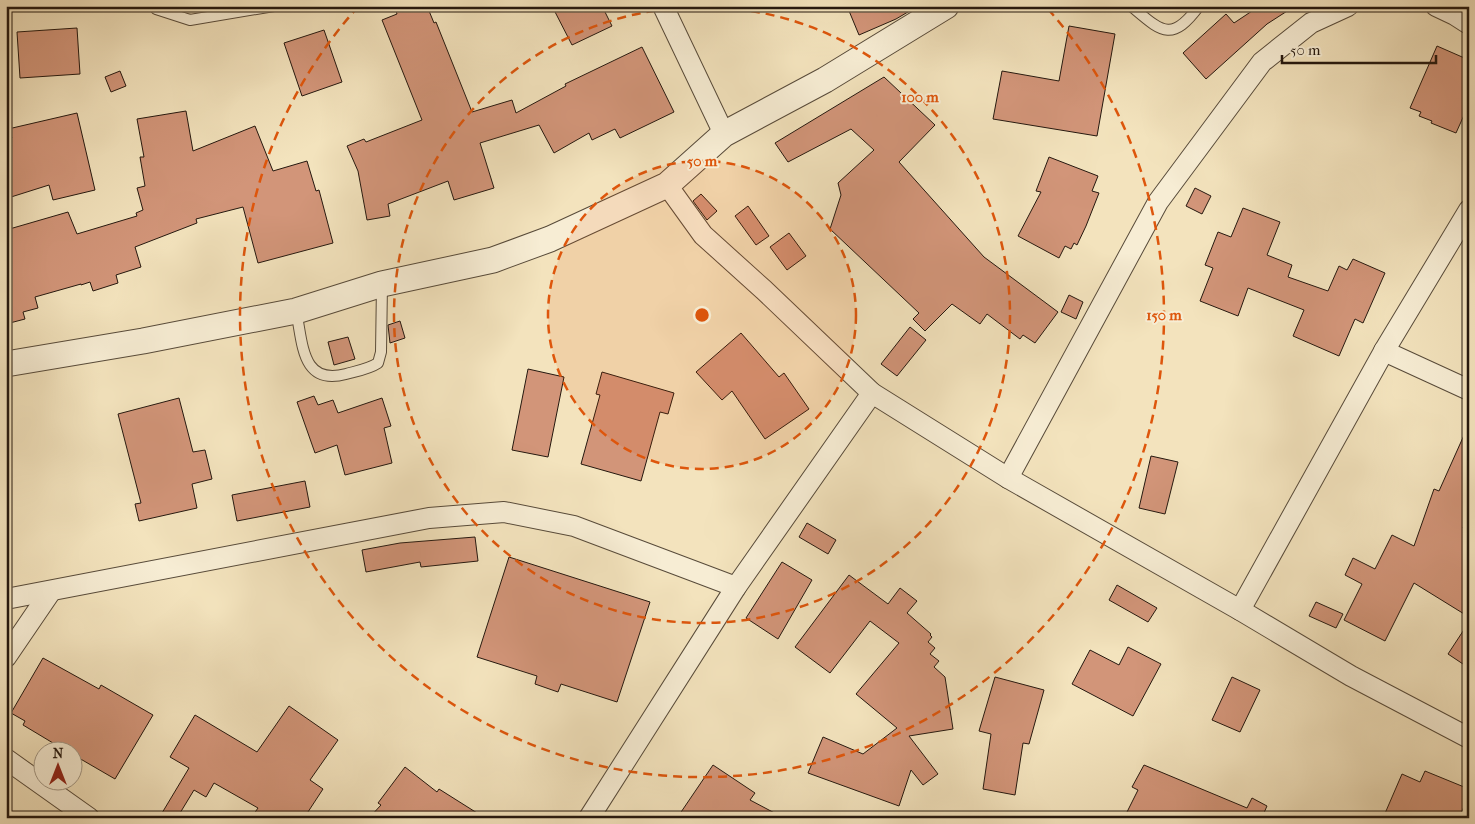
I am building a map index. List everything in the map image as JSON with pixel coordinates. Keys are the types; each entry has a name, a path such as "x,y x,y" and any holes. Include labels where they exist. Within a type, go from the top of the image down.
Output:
{"street":[{"path":"662,6 724,134"},
{"path":"6,364 143,341 296,311 382,284 493,260 550,239 667,185 724,134 825,80 946,6"},
{"path":"1008,478 1158,202 1262,62 1311,23 1348,6"},
{"path":"1436,6 1469,24"},
{"path":"667,185 703,235 872,393 1008,478 1240,610 1350,676 1469,738"},
{"path":"1240,610 1384,351 1469,210"},
{"path":"1384,351 1469,390"},
{"path":"589,818 736,587 872,393"},
{"path":"6,598 430,518 504,512 574,526 736,587"},
{"path":"6,657 51,591"},
{"path":"6,759 89,818"}],"lane":[{"path":"154,6 156,9 190,20 274,6"},
{"path":"1131,6 1158,28 1168,31 1179,27 1199,6"},
{"path":"296,311 306,358 316,372 333,378 372,367 378,362 381,352 382,284"}],"building":[{"path":"408,6 427,6 434,23 436,22 472,112 512,100 516,113 566,86 565,84 642,47 674,112 620,138 615,129 592,140 589,133 554,153 539,125 480,143 494,188 454,200 448,181 388,204 390,216 367,220 358,171 347,146 364,139 366,142 422,120 382,20 397,14 396,11"},
{"path":"552,6 602,6 612,26 572,45"},
{"path":"847,6 918,6 896,19 859,35"},
{"path":"1253,6 1295,6 1267,24 1206,79 1183,53 1226,14 1234,23 1255,9"},
{"path":"1069,26 1115,34 1097,136 993,119 1002,71 1059,81"},
{"path":"77,28 80,74 20,78 17,32"},
{"path":"324,30 342,82 302,96 284,43"},
{"path":"1437,46 1469,60 1469,104 1456,133 1431,123 1432,121 1419,116 1421,112 1410,108"},
{"path":"120,71 126,86 111,92 105,77"},
{"path":"884,77 935,125 899,162 984,257 1058,312 1035,343 1023,335 1020,339 987,314 980,324 952,304 925,331 913,319 919,313 830,229 841,195 838,183 874,150 851,129 788,162 775,143"},
{"path":"186,111 193,151 255,126 273,171 307,161 316,191 319,190 333,243 258,263 243,207 196,219 197,223 135,247 141,267 116,275 118,283 93,291 90,282 35,297 38,308 23,312 25,319 6,324 6,230 68,212 77,234 137,216 136,213 143,210 137,188 145,186 140,157 144,157 137,119"},
{"path":"77,113 95,190 53,200 49,185 11,197 6,182 6,140 12,138 8,129"},
{"path":"1049,157 1098,176 1092,191 1099,193 1077,245 1074,243 1071,249 1065,246 1059,258 1018,236 1041,192 1036,191"},
{"path":"1195,188 1211,196 1202,214 1186,206"},
{"path":"701,194 717,211 707,220 693,201"},
{"path":"748,206 769,236 756,245 735,216"},
{"path":"1243,208 1280,222 1267,255 1292,265 1288,277 1328,291 1339,266 1347,270 1353,259 1385,273 1363,323 1355,319 1339,356 1293,336 1304,310 1248,288 1238,316 1200,301 1213,268 1205,265 1218,232 1231,237"},
{"path":"789,233 806,256 787,270 770,247"},
{"path":"1069,295 1083,302 1076,319 1061,312"},
{"path":"400,321 405,338 390,343 388,325"},
{"path":"910,327 926,340 897,376 881,364"},
{"path":"741,333 779,377 784,373 809,409 765,439 732,391 722,400 696,372"},
{"path":"348,337 355,359 334,365 328,342"},
{"path":"528,369 564,377 548,457 512,450"},
{"path":"602,372 674,393 668,414 660,412 641,481 581,464 600,395 596,394"},
{"path":"314,396 318,405 333,400 338,413 382,398 391,426 384,428 392,463 345,475 337,445 315,453 297,402"},
{"path":"179,398 193,452 205,450 212,479 192,484 197,508 139,521 135,504 141,503 118,414"},
{"path":"1469,424 1469,512 1463,528 1469,532 1469,617 1414,583 1385,641 1344,620 1362,584 1345,575 1353,558 1375,569 1392,535 1414,546 1434,489 1439,491"},
{"path":"1151,456 1178,462 1165,514 1139,508"},
{"path":"305,481 310,507 237,521 232,495"},
{"path":"807,523 836,540 828,554 799,537"},
{"path":"475,537 478,561 421,567 420,562 366,572 362,550 400,543"},
{"path":"509,557 650,602 617,702 561,684 558,692 535,684 537,676 477,657"},
{"path":"782,562 812,580 778,639 746,618"},
{"path":"849,575 888,604 900,588 917,601 907,613 931,634 932,637 928,642 935,648 930,654 939,661 934,667 945,677 953,729 909,736 938,774 923,785 911,770 899,806 808,773 823,737 863,754 897,728 856,694 899,643 870,621 830,673 795,647"},
{"path":"1117,585 1157,608 1148,622 1109,600"},
{"path":"1316,602 1343,614 1336,628 1309,616"},
{"path":"1469,622 1469,668 1448,654"},
{"path":"1128,647 1161,664 1133,716 1072,684 1090,650 1119,665"},
{"path":"43,658 99,689 101,685 153,715 115,779 82,760 82,742 51,742 23,725 25,721 11,713"},
{"path":"995,677 1044,690 1029,744 1023,743 1015,795 983,789 991,734 979,731"},
{"path":"1232,677 1260,690 1240,732 1212,720"},
{"path":"289,706 338,740 310,780 323,789 304,818 251,818 258,808 214,783 206,797 194,790 177,818 159,818 189,768 170,757 195,715 257,752"},
{"path":"713,765 755,793 750,800 784,818 677,818"},
{"path":"1144,765 1247,808 1252,798 1267,806 1263,815 1270,818 1124,818 1138,790 1132,787"},
{"path":"405,767 437,792 439,789 485,818 369,818 381,805 378,803"},
{"path":"1425,771 1469,789 1469,795 1459,818 1383,818 1402,774 1420,782"}]}
